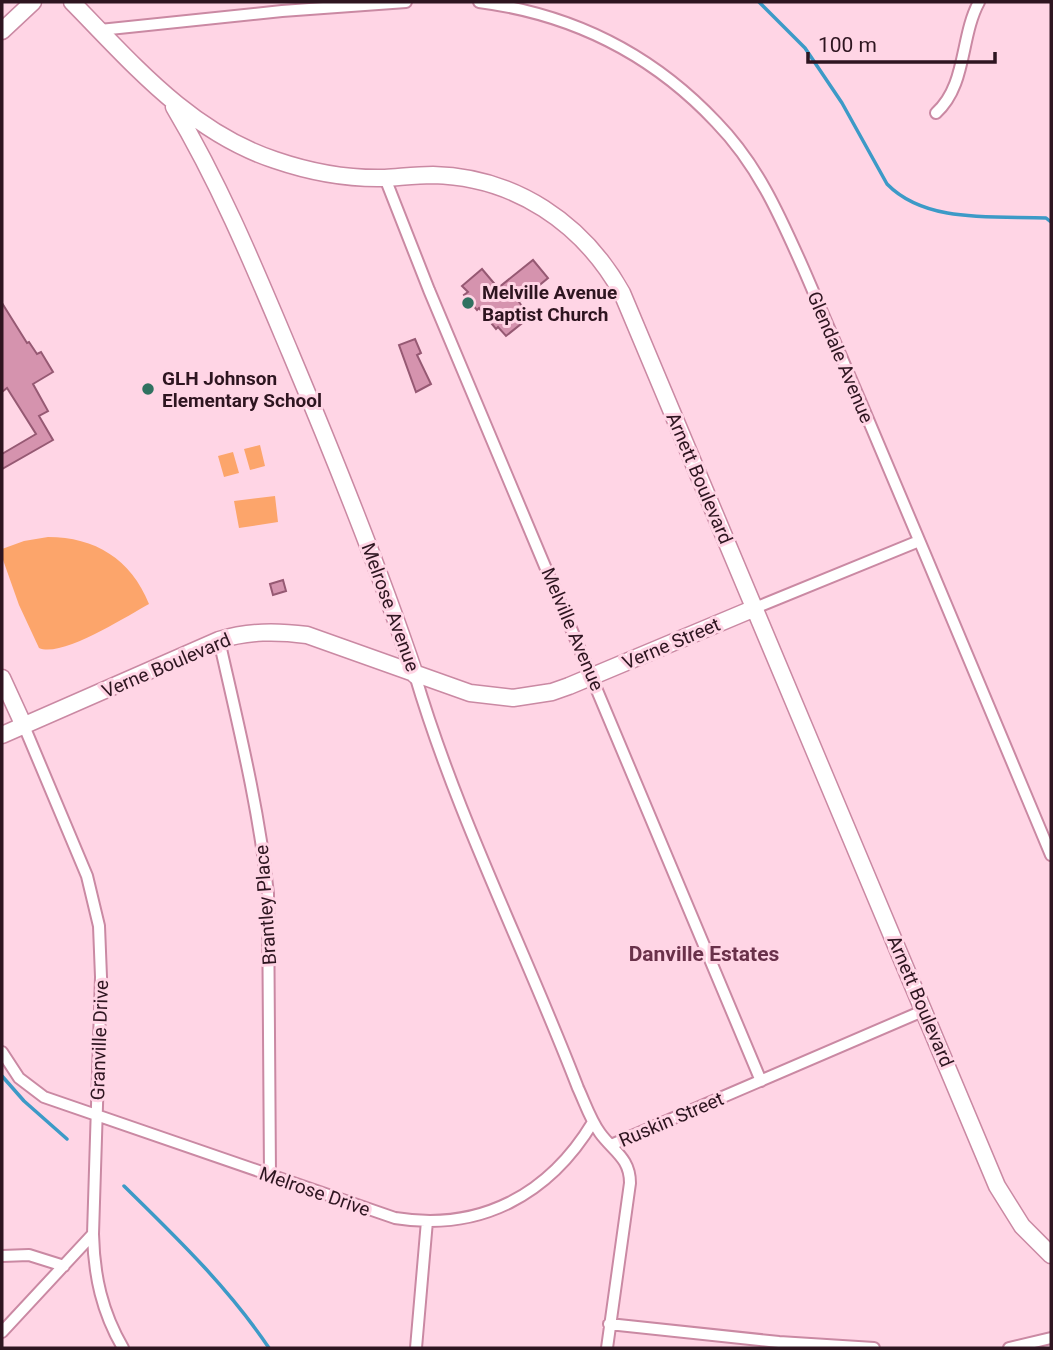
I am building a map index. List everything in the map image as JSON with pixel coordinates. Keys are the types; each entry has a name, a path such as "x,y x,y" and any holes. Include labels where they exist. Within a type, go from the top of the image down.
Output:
{"main road":[{"path":"2,31 33,2"},
{"name":"Arnett Boulevard","path":"72,2 170,100 223,137 274,160 334,174 385,178 432,175 457,177 506,189 557,216 598,255 622,293 997,1186 1022,1226 1051,1255"},
{"name":"Melrose Avenue","path":"170,100 196,144 237,226 337,465 387,592 415,675"},
{"name":"Verne Street","path":"415,675 470,693 513,698 552,692 755,608"},
{"name":"Verne Boulevard","path":"2,735 219,640 258,632 281,631 307,635 415,675"},
{"path":"2,678 24,726"}],"street":[{"path":"100,30 282,11 406,2"},
{"name":"Glendale Avenue","path":"479,2 536,12 568,22 629,52 686,93 717,122 739,148 773,201 1051,855"},
{"path":"936,113 949,99 955,86 967,30 979,2"},
{"name":"Melville Avenue","path":"385,178 429,290 761,1081"},
{"name":"Verne Street","path":"755,608 919,541"},
{"name":"Brantley Place","path":"219,640 264,850 268,894 270,1175"},
{"name":"Melrose Avenue","path":"415,675 429,722 458,798 593,1122"},
{"name":"Granville Drive","path":"24,726 78,853 95,903 102,977 93,1265 113,1332 123,1348"},
{"name":"Ruskin Street","path":"607,1348 630,1177 625,1160 611,1145 925,1010"},
{"name":"Melrose Drive","path":"2,1052 19,1078 44,1097 395,1218 427,1221 471,1217 500,1207 529,1192 567,1159 593,1122"},
{"path":"593,1122 611,1145"},
{"path":"416,1348 427,1221"},
{"path":"2,1332 93,1234"},
{"path":"2,1256 29,1255 64,1266"},
{"path":"610,1324 779,1342 874,1348"},
{"path":"1009,1348 1051,1338"}],"shaded area":[{"path":"260,445 265,466 250,470 244,449"},
{"path":"233,452 239,473 224,477 218,456"},
{"path":"275,496 278,522 239,528 234,501"},
{"path":"48,537 81,541 109,554 122,563 132,575 149,604 78,642 63,647 39,648 19,605 2,557 2,549 24,541"}],"building":[{"path":"533,260 548,278 519,302 527,313 523,316 526,320 506,336 498,327 496,329 479,308 477,310 464,295 468,292 462,286 482,269 498,288"},
{"path":"2,303 27,343 29,342 37,354 41,352 53,372 33,384 48,411 39,416 53,440 2,469 2,454 36,434 7,388 2,392"},
{"path":"415,339 421,353 417,355 431,384 416,392 399,345"},
{"path":"283,580 286,591 273,595 270,584"}],"waterway":[{"path":"759,2 805,48 842,103 887,184 903,197 941,212 984,217 1046,218 1051,222"},
{"path":"2,1076 24,1101 67,1139"},
{"path":"124,1186 219,1283 269,1348"}],"place":[{"name":"Melville Avenue Baptist Church","path":"468,303"},
{"name":"GLH Johnson Elementary School","path":"148,389"}],"district":[{"name":"Danville Estates","path":"704,954"}]}
